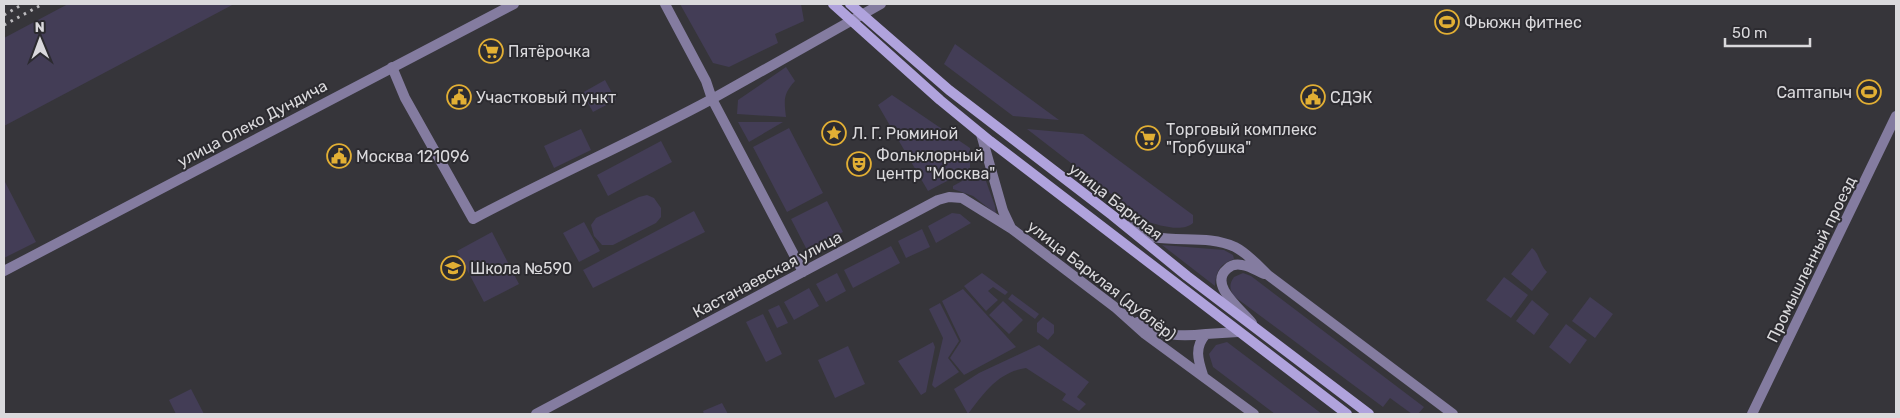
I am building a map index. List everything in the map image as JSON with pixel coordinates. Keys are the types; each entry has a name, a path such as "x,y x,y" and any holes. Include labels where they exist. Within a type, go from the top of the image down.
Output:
{"main road":[{"name":"улица Барклая","path":"833,4 981,134 1347,414"},
{"name":"улица Барклая","path":"850,4 948,90 1112,215 1187,276 1369,414"}],"street":[{"name":"улица Олеко Дундича","path":"4,271 514,4"},
{"path":"665,4 706,80 712,99 803,272"},
{"path":"392,67 405,98 473,219 529,188 663,125 881,4"},
{"name":"Промышленный проезд","path":"1752,414 1896,116"},
{"name":"улица Барклая (дублёр)","path":"981,134 1003,211 1012,230 1116,308 1145,334 1254,414"},
{"name":"Кастанаевская улица","path":"536,414 938,200 949,197 962,198 1012,230"},
{"path":"1112,215 1143,233 1155,237 1199,239 1221,242 1236,248 1453,414"},
{"path":"1259,331 1223,291 1221,285 1222,278 1226,269 1235,265 1242,265 1268,274"},
{"path":"1116,308 1148,328 1163,334 1176,336 1238,332"},
{"path":"1203,375 1198,349 1200,340 1206,334"}],"shaded area":[{"path":"68,4 234,4 4,126 4,38"},
{"path":"680,4 801,4 804,21 775,34 778,43 729,67 713,63"},
{"path":"955,44 1059,120 1013,116 944,64"},
{"path":"786,67 795,81 785,98 786,117 737,114 738,100"},
{"path":"605,80 616,100 593,112 582,93"},
{"path":"892,95 970,148 970,169 928,191 878,105"},
{"path":"738,122 783,122 749,142"},
{"path":"789,128 823,193 787,212 753,147"},
{"path":"581,129 591,150 554,168 544,146"},
{"path":"1027,129 1083,134 1193,215 1193,223 1176,228 1146,221"},
{"path":"661,141 672,162 608,196 597,175"},
{"path":"982,170 996,214 973,196 953,189 953,186"},
{"path":"4,180 36,242 4,258"},
{"path":"647,195 654,198 661,208 661,217 656,223 613,245 602,245 594,236 591,225 596,218"},
{"path":"827,201 843,232 807,250 791,219"},
{"path":"694,211 705,232 593,288 583,270"},
{"path":"952,213 960,214 971,223 936,243 928,226"},
{"path":"584,222 600,251 579,262 563,233"},
{"path":"922,229 930,247 906,258 898,241"},
{"path":"492,232 519,284 484,302 457,251"},
{"path":"1162,245 1224,250 1233,255 1234,259 1222,266 1216,276 1215,286"},
{"path":"891,246 900,263 853,288 844,270"},
{"path":"1532,248 1537,253 1542,266 1547,272 1532,291 1511,274"},
{"path":"837,273 846,291 826,302 816,284"},
{"path":"982,273 1008,292 1005,295 993,287 988,291 998,300 986,311 964,286"},
{"path":"1243,273 1251,276 1424,407 1418,414 1412,414 1390,398 1383,407 1235,297 1230,287 1231,282 1234,277"},
{"path":"1504,277 1528,295 1511,318 1486,300"},
{"path":"809,288 819,306 794,320 784,302"},
{"path":"963,289 1016,347 964,375 950,358 961,341 942,301"},
{"path":"1012,294 1039,314 1035,319 1008,299"},
{"path":"1590,297 1613,314 1595,338 1572,321"},
{"path":"1532,300 1549,314 1534,335 1516,321"},
{"path":"1003,301 1023,320 1009,334 989,315"},
{"path":"940,303 959,341 948,358 959,372 935,388 932,385 943,338 929,309"},
{"path":"779,305 788,323 777,328 768,310"},
{"path":"763,314 782,354 766,362 746,322"},
{"path":"1043,317 1054,325 1054,333 1048,340 1037,332 1037,323"},
{"path":"1566,324 1587,340 1570,364 1549,347"},
{"path":"933,342 935,347 926,392 921,395 898,361"},
{"path":"1227,342 1322,414 1275,414 1213,367 1209,354 1216,345"},
{"path":"1039,345 1089,382 1077,397 1086,404 1079,411 1062,400 1066,394 1026,368 1007,374 992,385 968,414 954,389 979,373"},
{"path":"848,346 865,384 835,398 818,360"},
{"path":"191,389 204,414 176,414 169,400"},
{"path":"722,403 728,414 704,414 703,411"}],"railway":[{"path":"4,15 23,4"},
{"path":"4,25 43,4"}],"place":[{"name":"Фьюжн фитнес","path":"1447,22"},
{"name":"Пятёрочка","path":"491,51"},
{"name":"Саптапыч","path":"1869,92"},
{"name":"Участковый пункт","path":"459,97"},
{"name":"СДЭК","path":"1313,97"},
{"name":"Л. Г. Рюминой","path":"834,133"},
{"name":"Торговый комплекс \"Горбушка\"","path":"1148,138"},
{"name":"Москва 121096","path":"339,156"},
{"name":"Фольклорный центр \"Москва\"","path":"859,164"},
{"name":"Школа №590","path":"453,268"}]}
